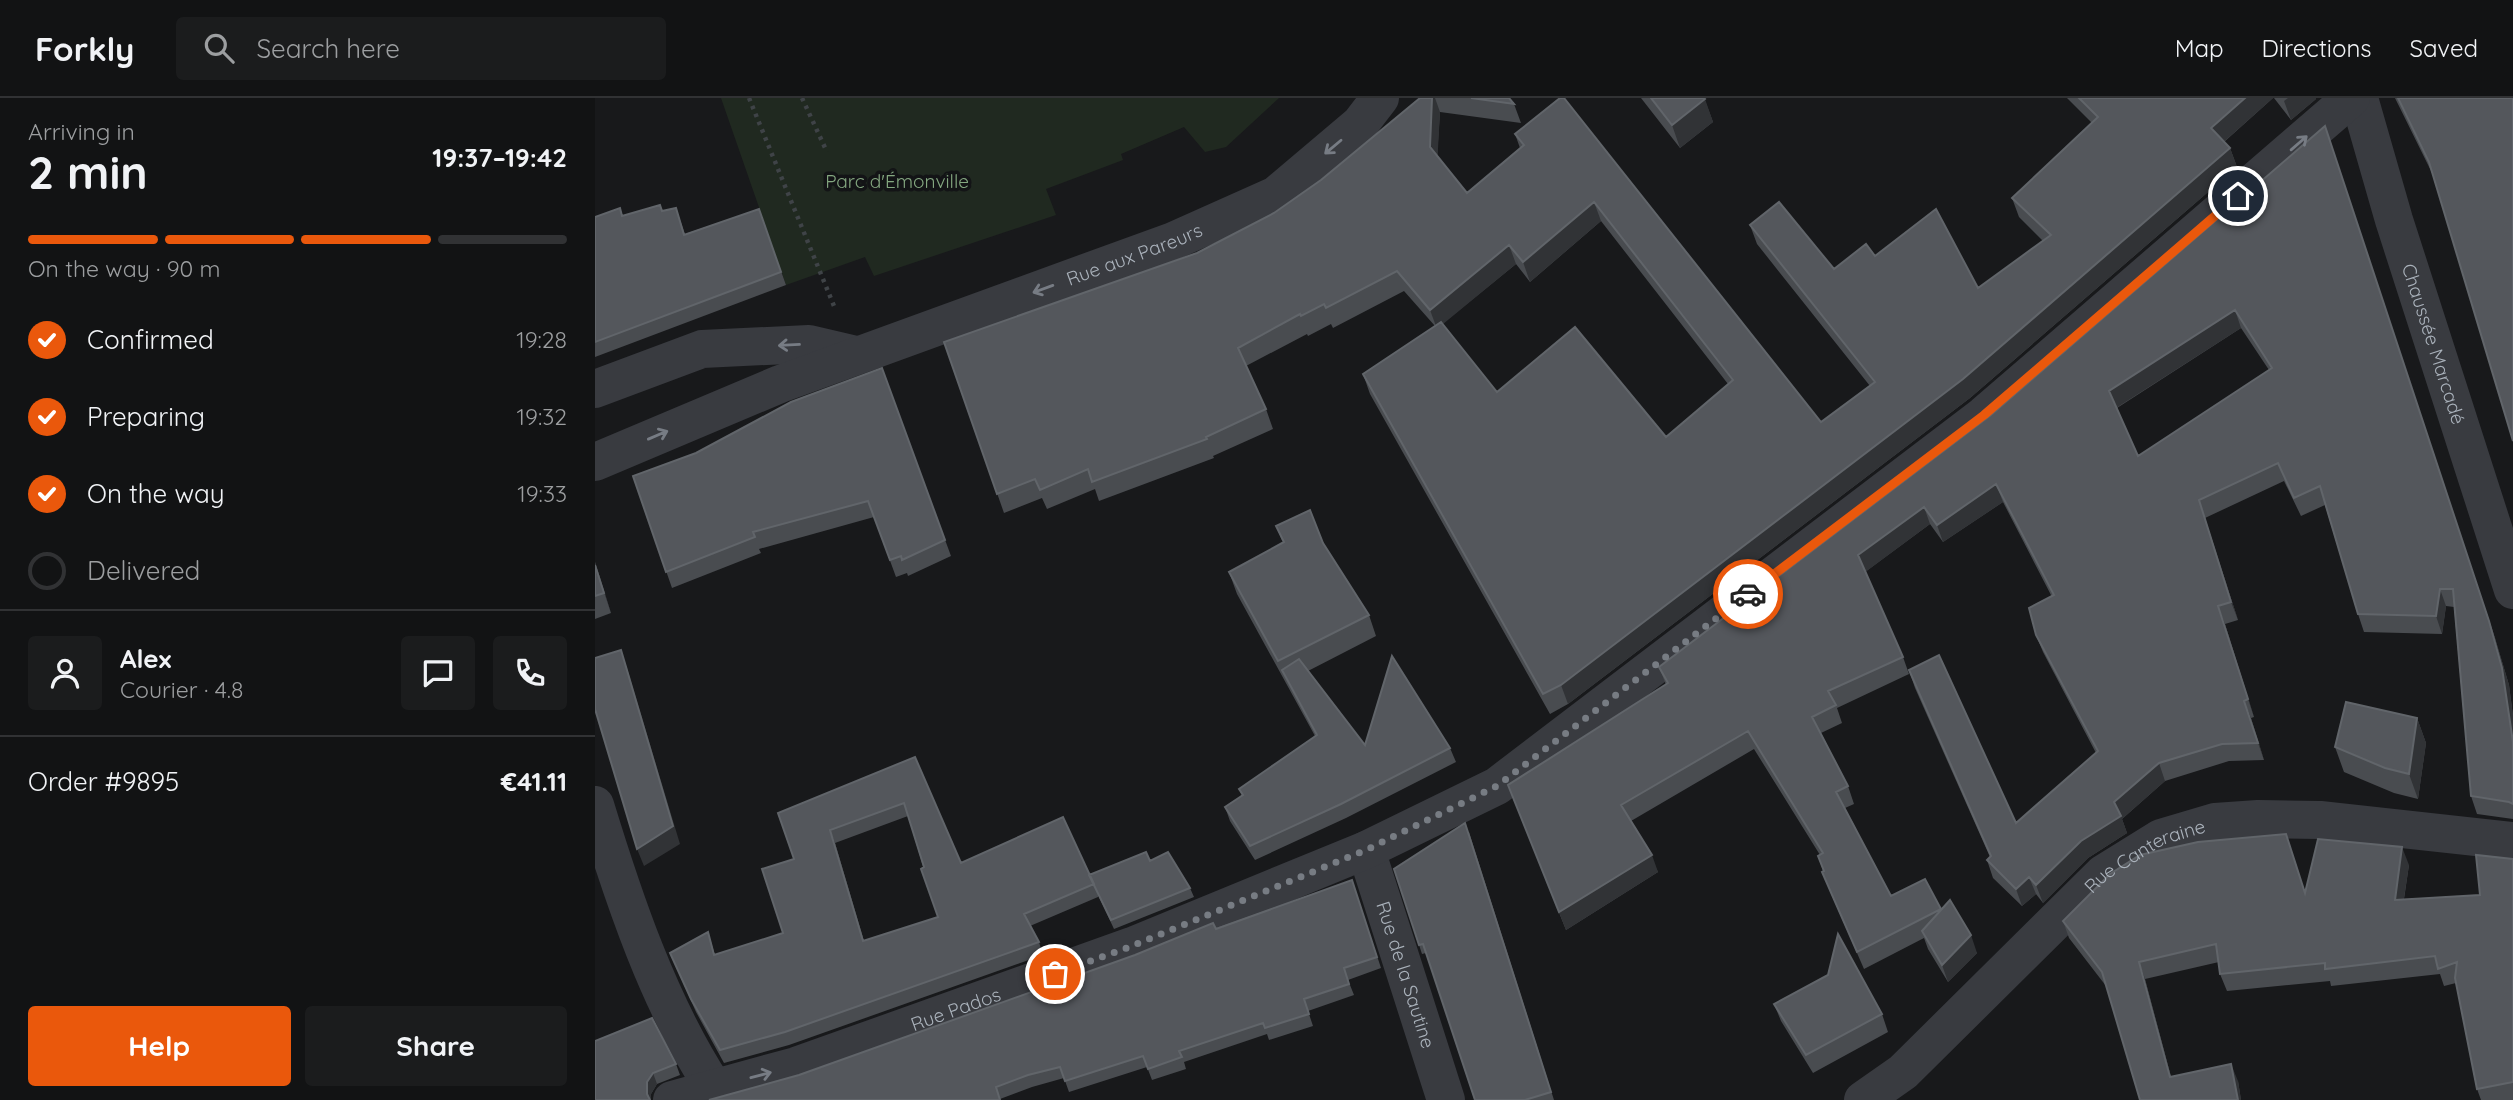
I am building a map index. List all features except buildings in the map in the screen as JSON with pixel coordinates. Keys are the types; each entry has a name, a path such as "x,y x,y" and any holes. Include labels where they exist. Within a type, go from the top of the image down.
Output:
{"street":[{"name":"Rue aux Pareurs","path":"595,462 779,384 1173,241 1276,195 1360,124 1380,98"},
{"name":"Rue Pados","path":"672,1100 796,1066 1132,946 1366,850 1497,786 1984,415 2351,98"},
{"name":"Chaussée Marcadé","path":"2359,98 2393,220 2513,590"},
{"name":"Rue aux Pareurs","path":"595,389 702,349 809,344 856,355"},
{"path":"595,804 625,902 690,1051 714,1088"},
{"name":"Rue Canteraine","path":"1863,1100 1903,1072 2103,874 2161,838 2215,822 2258,818 2320,820 2513,841"},
{"name":"Rue de la Sautine","path":"1366,850 1446,1100"}],"path":[{"path":"749,98 856,355"},
{"path":"802,98 827,152"}],"green space":[{"name":"Parc d'Émonville","path":"721,98 1279,98 1226,147 1205,152 1184,127 1121,154 1123,160 1046,189 1056,215 874,276 865,257 786,285"}],"way so far":[{"path":"1055,974 1132,946 1366,850 1497,786 1748,594"}],"route":[{"path":"1748,594 1984,415 2238,196"}]}
